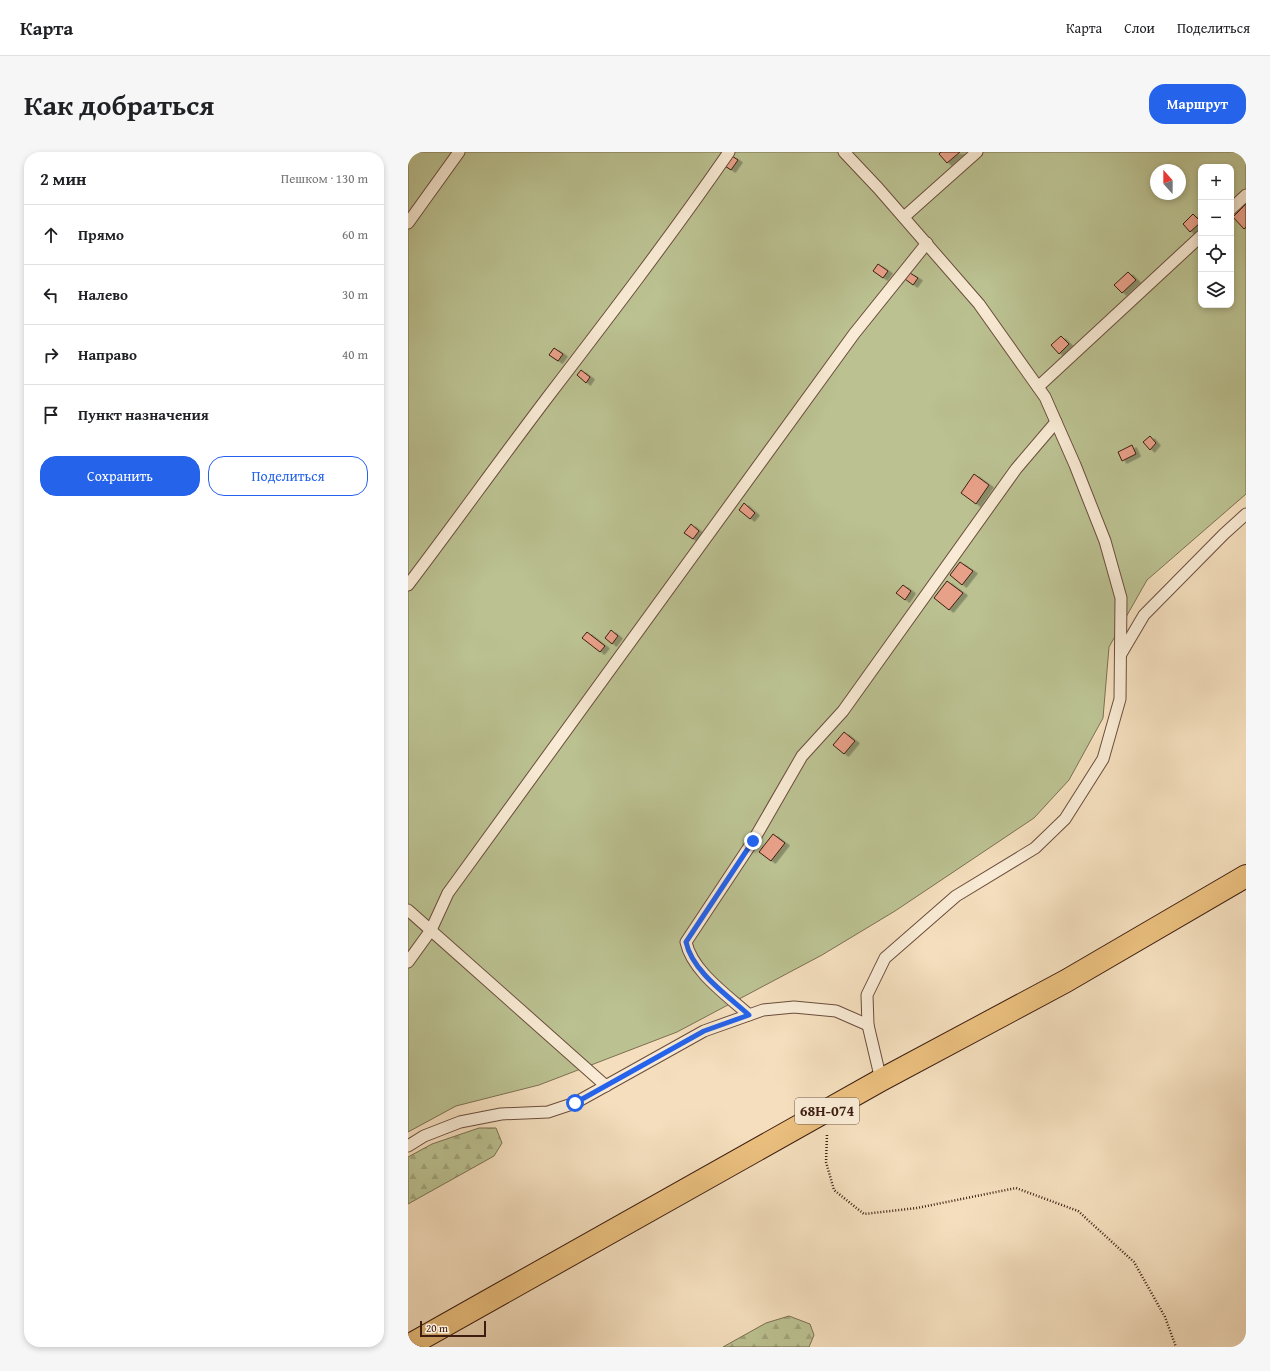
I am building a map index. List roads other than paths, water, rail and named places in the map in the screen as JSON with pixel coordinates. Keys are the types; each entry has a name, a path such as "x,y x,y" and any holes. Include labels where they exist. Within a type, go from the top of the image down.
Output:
{"main road":[{"name":"68Н-074","path":"408,1346 881,1080 1066,981 1246,876"}],"lane":[{"path":"408,223 459,152"},
{"path":"408,585 546,399 636,282 689,210 729,152"},
{"path":"844,152 904,217 979,304 1045,397 1075,465 1105,541 1121,598 1120,699 1103,759 1065,819 1035,848 956,896 885,958 867,995 868,1026 881,1080"},
{"path":"904,217 978,152"},
{"path":"1234,206 1246,195"},
{"path":"1038,387 1198,239"},
{"path":"408,962 431,930 448,893 499,822 854,334 927,243"},
{"path":"749,1015 701,971 688,952 686,942 753,841 802,756 843,711 1016,469 1056,422"},
{"path":"1121,654 1144,616 1224,534 1246,514"},
{"path":"408,910 606,1086"},
{"path":"408,1146 424,1136 460,1122 501,1114 548,1112 575,1103 704,1031 763,1010 794,1007 836,1011 868,1026"}]}
